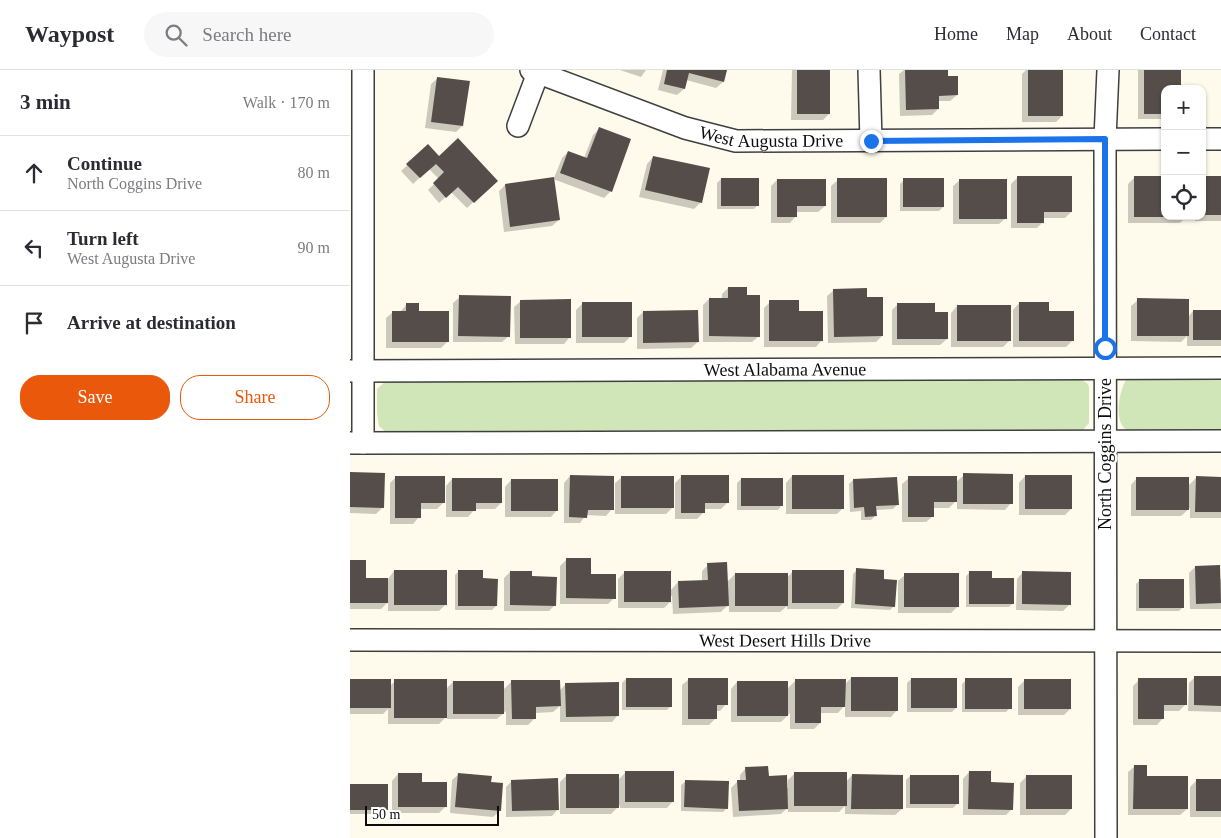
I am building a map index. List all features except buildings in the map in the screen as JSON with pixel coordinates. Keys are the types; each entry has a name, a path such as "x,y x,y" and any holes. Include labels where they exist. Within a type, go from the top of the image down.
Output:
{"street":[{"path":"363,70 356,443 1221,441"},
{"path":"868,70 871,141"},
{"name":"North Coggins Drive","path":"1106,838 1104,368 1105,139 1108,70"},
{"name":"West Augusta Drive","path":"518,126 534,72 685,128 736,141 1161,139"},
{"path":"1206,139 1221,139"},
{"name":"West Alabama Avenue","path":"356,371 1221,368"},
{"name":"West Desert Hills Drive","path":"350,640 1221,641"}],"green space":[{"path":"1221,377 1221,433 1132,433 1122,425 1119,415 1119,402 1122,388 1127,378"},
{"path":"1078,378 1087,383 1089,387 1089,423 1082,431 387,433 379,426 377,413 377,389 388,379"}],"route":[{"path":"871,141 1105,139 1105,348"}]}
